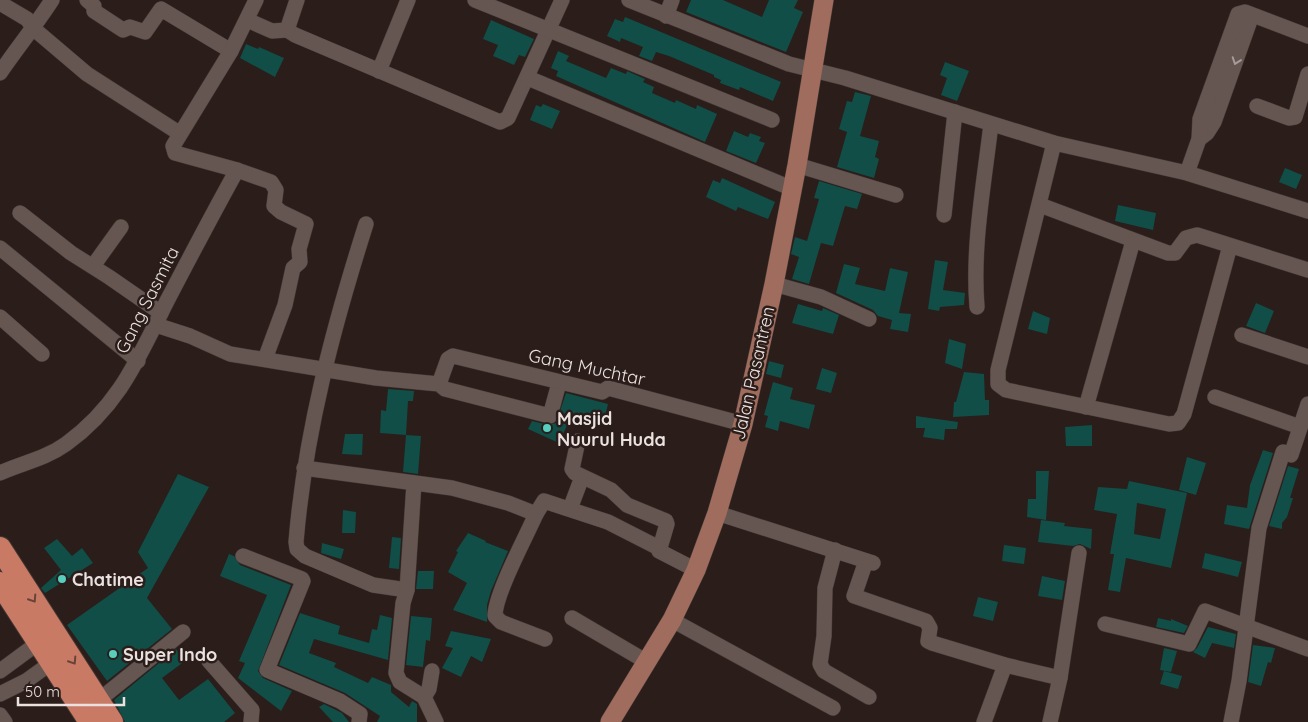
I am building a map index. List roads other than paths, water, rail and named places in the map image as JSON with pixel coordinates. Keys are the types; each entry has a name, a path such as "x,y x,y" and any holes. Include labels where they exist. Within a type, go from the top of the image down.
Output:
{"highway":[{"path":"0,548 5,583 43,627 99,700 112,722"},
{"path":"43,627 52,663 90,722"}],"main road":[{"name":"Jalan Pasantren","path":"610,722 672,620 696,570 717,513 743,424 774,284 798,165 824,0"}],"street":[{"path":"0,73 18,45 34,29 52,0"},
{"path":"87,0 94,6 94,12 123,30 130,27 145,32 161,9 230,51"},
{"path":"256,0 230,51 178,134 173,146 176,153 237,170 271,182 276,190 274,206 281,212 306,224 299,249 300,262 293,268 285,305 265,358"},
{"path":"287,30 297,0"},
{"path":"379,71 408,0"},
{"path":"475,0 772,120"},
{"path":"254,23 277,32 287,30 500,122 508,118 528,78 562,0"},
{"path":"629,0 666,16 812,71 845,78 1054,143 1187,172 1308,211"},
{"path":"666,16 672,0"},
{"path":"0,3 27,18 34,29 87,74 178,134"},
{"path":"1187,172 1199,139 1200,119 1236,16 1242,12 1308,36"},
{"path":"1257,106 1289,118 1295,117 1308,74"},
{"path":"528,78 792,189"},
{"path":"944,215 955,112"},
{"path":"977,307 975,282 977,250 991,124"},
{"path":"1054,143 998,370 998,384 1006,390 1169,424 1178,423 1182,419 1230,246"},
{"path":"798,165 896,195"},
{"name":"Gang Sasmita","path":"0,473 31,463 64,445 91,423 112,402 138,361 158,319 237,170"},
{"path":"1040,205 1168,253 1175,253 1186,238 1191,235 1308,270"},
{"path":"20,213 70,253 93,266 158,319 230,354 265,358 323,370 439,384 445,389 550,416 559,383"},
{"path":"366,224 323,370 304,468 298,518 297,549 305,556 373,585 407,590"},
{"path":"93,266 121,227"},
{"path":"1086,407 1133,241"},
{"path":"0,248 138,361"},
{"path":"774,284 813,294 868,319"},
{"path":"0,317 42,354"},
{"path":"1242,335 1308,357"},
{"name":"Gang Muchtar","path":"439,384 448,360 453,356 602,392 608,388 743,424"},
{"path":"1215,397 1300,427"},
{"path":"1231,722 1259,528 1287,453 1300,427 1308,404"},
{"path":"578,442 572,469 611,490 627,505 666,521 667,524 659,548"},
{"path":"304,468 452,488 508,503 536,514"},
{"path":"570,508 582,476"},
{"path":"414,483 407,590 403,603 396,673 400,682 424,697 436,722"},
{"path":"545,639 501,622 497,619 495,613 506,582 536,514 544,502 570,508 608,522 659,548 696,570"},
{"path":"717,513 870,562 854,596 926,621 929,623 930,628 928,641 932,643 1005,665 1060,678"},
{"path":"835,550 825,588 824,636 820,664 824,671 869,697"},
{"path":"1050,722 1060,678 1079,553"},
{"path":"243,556 303,581 267,670 340,701 360,714 359,722"},
{"path":"1105,624 1190,644 1205,612 1308,649"},
{"path":"572,618 647,662"},
{"path":"672,620 834,708"},
{"path":"0,671 43,627"},
{"path":"99,700 183,632"},
{"path":"209,661 252,710 251,722"},
{"path":"0,694 26,681 52,663"},
{"path":"984,722 1005,665"},
{"path":"424,697 429,689 432,671"},
{"path":"0,715 5,722"}],"place":[{"name":"Masjid Nuurul Huda","path":"547,428"},
{"name":"Chatime","path":"62,579"},
{"name":"Super Indo","path":"113,654"}]}
